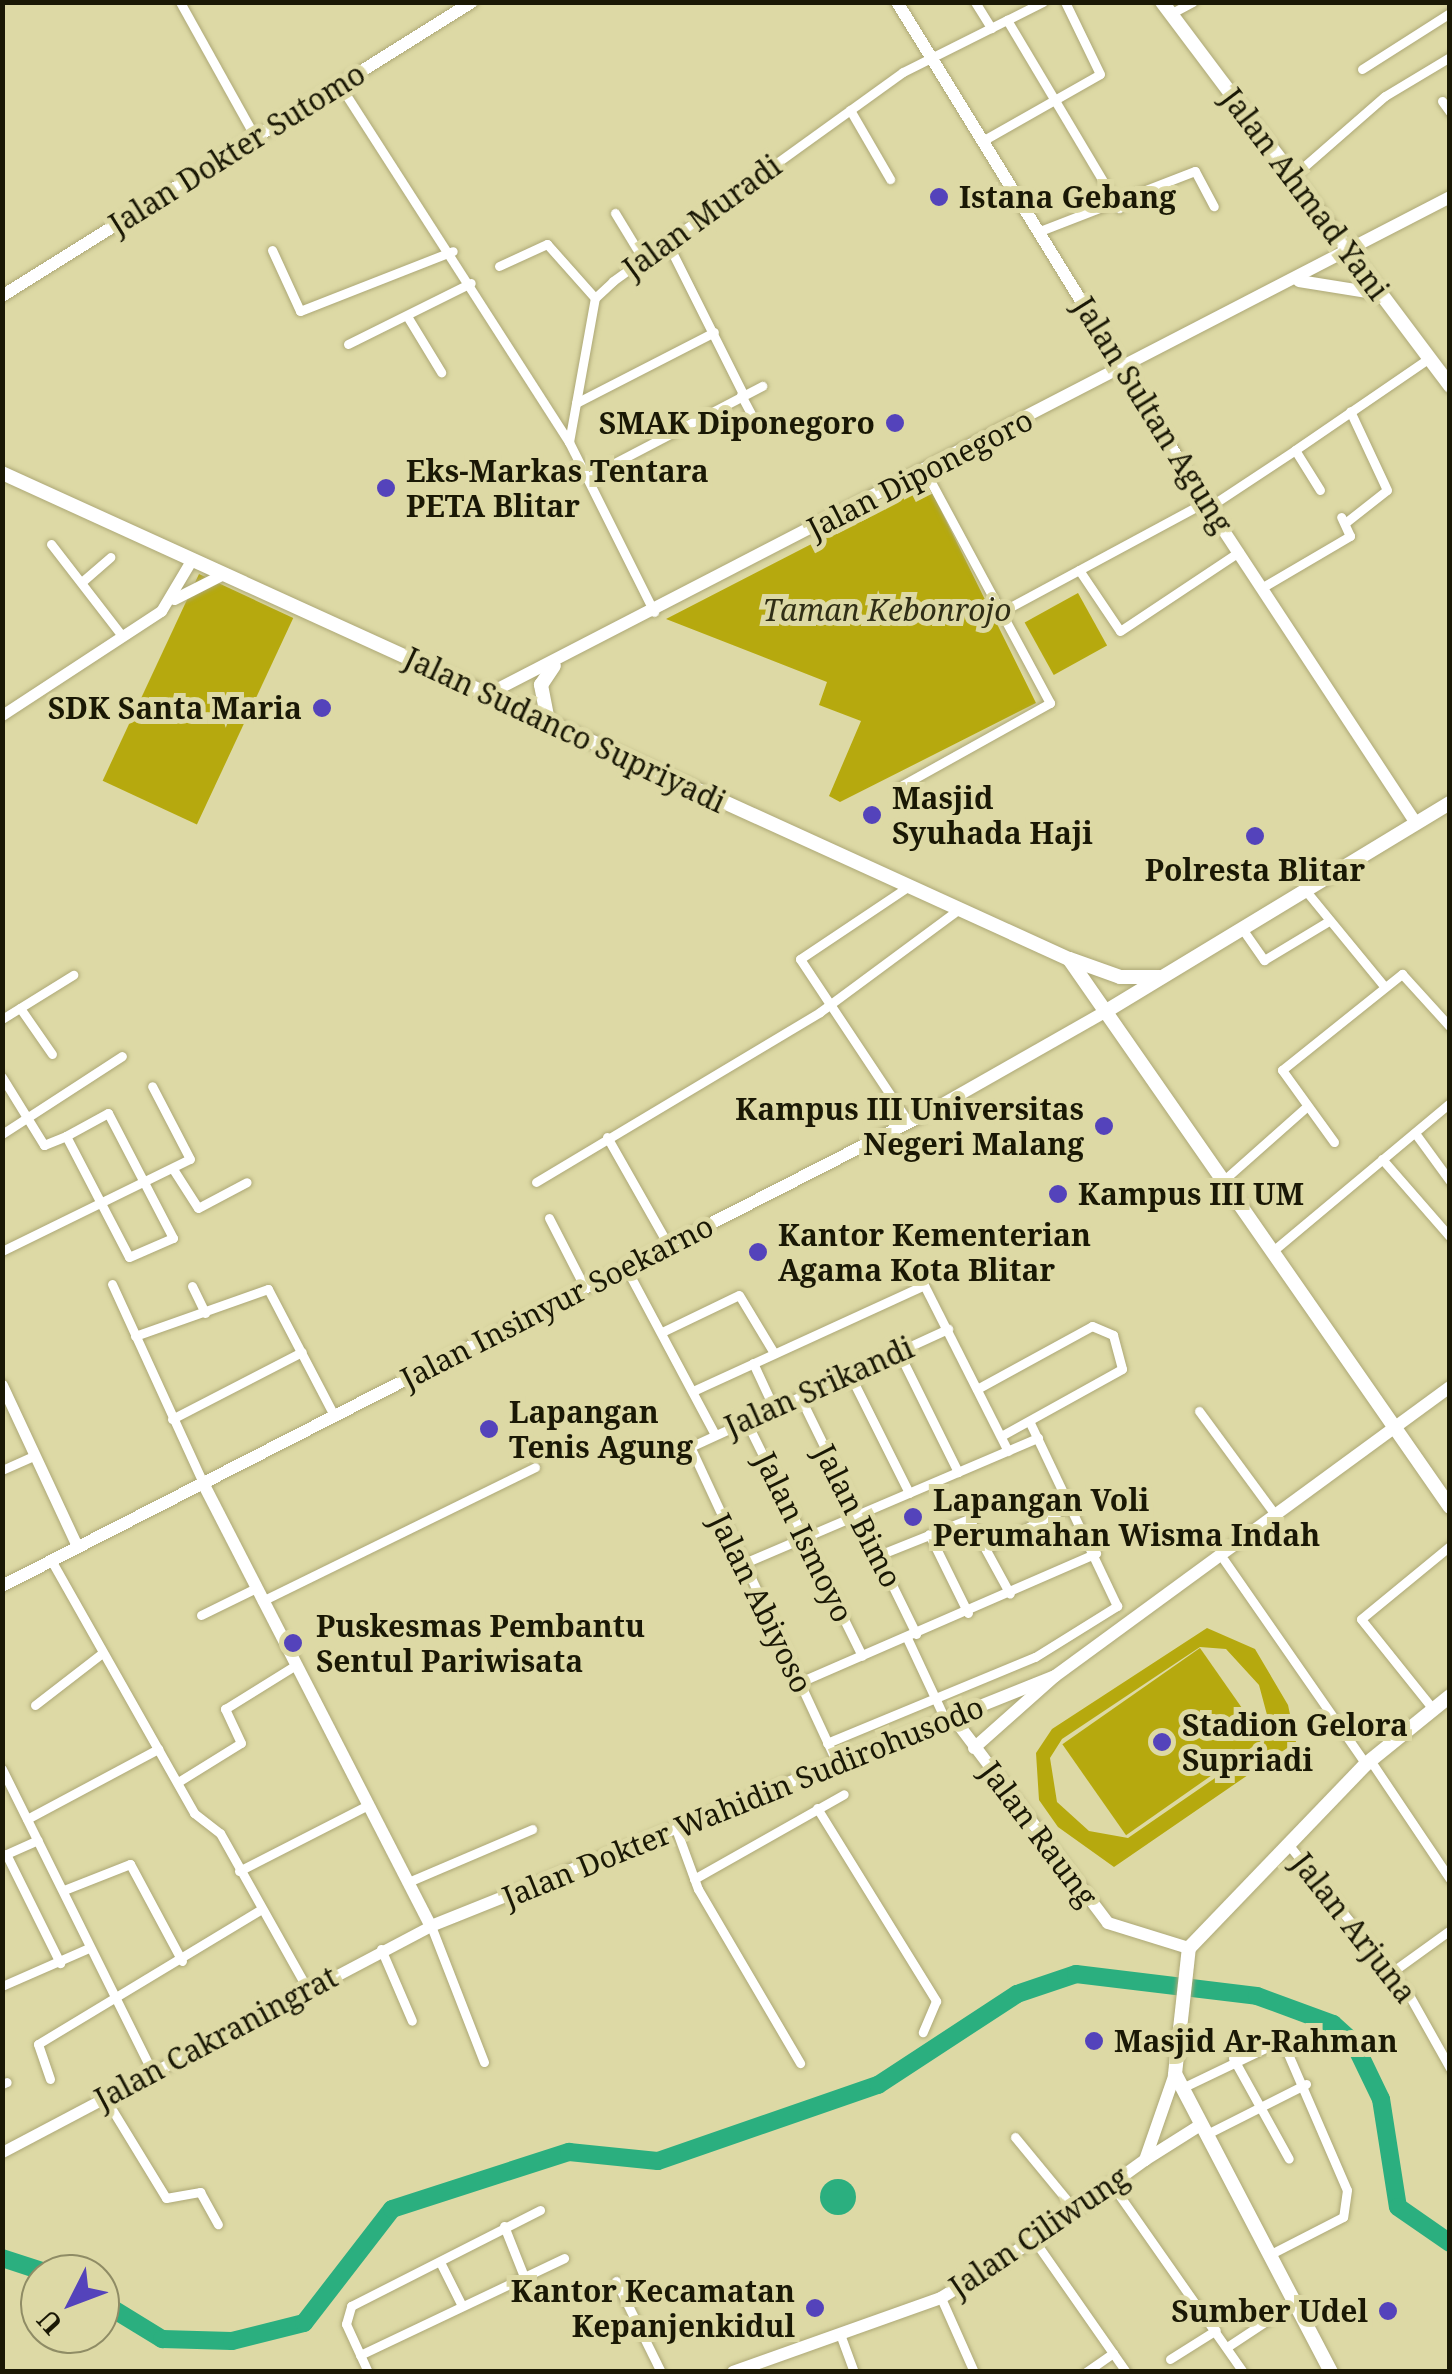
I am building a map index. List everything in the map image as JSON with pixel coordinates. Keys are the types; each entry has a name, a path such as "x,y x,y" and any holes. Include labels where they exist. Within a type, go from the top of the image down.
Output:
{"main road":[{"name":"Jalan Dokter Sutomo","path":"2,296 472,2"},
{"name":"Jalan Sultan Agung","path":"896,2 1207,505 1416,822"},
{"name":"Jalan Ahmad Yani","path":"1166,8 1450,386"},
{"name":"Jalan Diponegoro","path":"490,693 554,666 1450,197"},
{"path":"1291,281 1380,294"},
{"name":"Jalan Sudanco Supriyadi","path":"5,477 490,693 1069,959 1226,1179 1450,1507"},
{"path":"548,721 541,685 554,666"},
{"path":"1108,1010 1450,803"},
{"path":"1069,959 1120,977 1166,976"},
{"name":"Jalan Insinyur Soekarno","path":"2,1586 909,1123 1108,1010"},
{"name":"Jalan Dokter Wahidin Sudirohusodo","path":"974,1748 1055,1676 1224,1560 1450,1387"},
{"path":"203,1482 294,1666 431,1926"},
{"name":"Jalan Dokter Wahidin Sudirohusodo","path":"431,1926 1055,1676"},
{"path":"1331,2372 1273,2253 1179,2080 1189,1953 1286,1842 1369,1762 1450,1696"},
{"name":"Jalan Raung","path":"947,1717 1108,1923 1189,1953"},
{"name":"Jalan Ciliwung","path":"732,2372 941,2298 1034,2240 1145,2160 1179,2080"},
{"path":"1145,2160 1204,2129"}],"street":[{"path":"180,2 255,138"},
{"path":"974,2 991,28"},
{"name":"Jalan Muradi","path":"569,442 596,298 666,242 930,54 1007,20 1025,6 1043,2"},
{"path":"984,140 1056,102 1101,72 1065,2"},
{"path":"1166,8 1192,2"},
{"path":"1362,69 1450,13"},
{"path":"1007,20 1118,208"},
{"path":"1292,177 1385,96 1450,57"},
{"path":"340,87 453,251 569,442 655,613"},
{"path":"1442,101 1450,112"},
{"path":"850,110 890,179"},
{"path":"1040,231 1118,208 1195,172 1214,206"},
{"path":"616,213 643,259"},
{"path":"666,242 714,332 754,422"},
{"path":"499,266 547,244 596,298"},
{"path":"272,250 300,311 453,251"},
{"path":"348,344 471,282"},
{"path":"406,316 440,372"},
{"path":"576,403 714,332"},
{"path":"1002,612 1207,505 1296,450 1428,359"},
{"path":"586,478 762,386"},
{"path":"1263,587 1350,536 1343,520 1387,490 1350,411"},
{"path":"1296,450 1320,490"},
{"path":"899,787 1045,709 1048,697 926,470"},
{"path":"52,544 84,580 122,636"},
{"path":"1080,570 1120,631 1239,552"},
{"path":"84,580 110,557"},
{"path":"174,599 192,559"},
{"path":"4,711 174,599 224,574"},
{"path":"902,884 802,954 909,1123"},
{"path":"1306,891 1327,922 1384,986"},
{"path":"536,1182 831,1004 959,909"},
{"path":"1243,930 1264,960 1327,922"},
{"path":"2,1019 73,975"},
{"path":"1334,1142 1282,1070 1384,986 1406,976 1450,1027"},
{"path":"20,1008 52,1054"},
{"path":"6,1132 122,1056"},
{"path":"2,1077 26,1122 44,1145 107,1112 148,1183 171,1239 130,1258 66,1136"},
{"path":"2,1251 104,1207 173,1169 190,1155 152,1086"},
{"path":"1274,1250 1450,1103"},
{"path":"1226,1179 1306,1107"},
{"path":"1414,1132 1450,1182"},
{"path":"607,1138 669,1246"},
{"path":"1382,1159 1450,1237"},
{"path":"173,1169 198,1208 247,1182"},
{"path":"548,1218 585,1288"},
{"path":"626,1268 714,1433"},
{"path":"112,1284 203,1482"},
{"path":"192,1286 205,1312"},
{"path":"693,1390 892,1296 928,1288 1008,1451"},
{"path":"136,1336 268,1289 334,1416"},
{"path":"662,1332 739,1295 774,1353"},
{"path":"977,1388 1106,1326 1122,1369 1030,1424 1002,1436"},
{"name":"Jalan Srikandi","path":"690,1447 948,1329"},
{"path":"172,1419 302,1352"},
{"path":"899,1353 958,1472"},
{"path":"753,1363 773,1406"},
{"path":"850,1375 909,1493"},
{"path":"2,1385 77,1546"},
{"name":"Jalan Bimo","path":"800,1397 879,1555 936,1700 947,1717"},
{"path":"1199,1412 1278,1518"},
{"name":"Jalan Ismoyo","path":"746,1419 862,1656"},
{"path":"827,1743 936,1700 1113,1610 1096,1553 1030,1424"},
{"path":"742,1564 1038,1438"},
{"name":"Jalan Abiyoso","path":"690,1447 836,1761"},
{"path":"2,1470 36,1455"},
{"path":"202,1614 259,1594 534,1467"},
{"path":"987,1548 1070,1506"},
{"path":"879,1555 970,1519 1010,1594"},
{"path":"929,1534 968,1613"},
{"path":"1433,1710 1361,1619 1450,1546"},
{"path":"800,1682 968,1613 1096,1553"},
{"path":"52,1560 100,1654 178,1782 239,1871 308,1990"},
{"path":"1224,1560 1450,1879"},
{"path":"35,1705 100,1654"},
{"path":"178,1782 241,1743 225,1709 294,1666"},
{"path":"27,1819 158,1749"},
{"path":"2,1769 153,2073"},
{"path":"694,1879 844,1794"},
{"path":"239,1871 368,1805"},
{"path":"817,1808 936,2001 923,2032"},
{"path":"408,1882 532,1829"},
{"path":"676,1829 694,1879 800,2063"},
{"path":"38,1840 4,1855 60,1962"},
{"name":"Jalan Arjuna","path":"1286,1842 1392,1972 1450,2068"},
{"path":"64,1890 130,1864 182,1961"},
{"path":"50,2079 36,2046 182,1961 260,1910"},
{"path":"431,1926 484,2062"},
{"name":"Jalan Cakraningrat","path":"2,2152 431,1926"},
{"path":"1392,1972 1450,1930"},
{"path":"2,1986 89,1948"},
{"path":"381,1949 412,2022"},
{"path":"1179,2080 1276,2036 1306,2084 1341,2163 1346,2213 1273,2253"},
{"path":"1233,2058 1289,2159"},
{"path":"1204,2129 1261,2108 1306,2084"},
{"path":"105,2098 166,2198 200,2192 218,2224"},
{"path":"1014,2137 1076,2211"},
{"path":"1110,2182 1243,2372"},
{"path":"368,2372 346,2310 540,2210"},
{"path":"504,2226 524,2274"},
{"path":"1034,2240 1126,2372"},
{"path":"360,2355 564,2258"},
{"path":"440,2262 462,2306"},
{"path":"616,2281 660,2372"},
{"path":"941,2298 974,2372"},
{"path":"1227,2347 1297,2301"},
{"path":"1170,2359 1216,2330"},
{"path":"840,2334 854,2372"},
{"path":"1086,2372 1113,2353"}],"green space":[{"name":"Taman Kebonrojo","path":"928,484 1036,703 840,802 829,796 861,721 819,705 827,682 666,619"},
{"path":"199,574 293,618 197,825 103,781"},
{"path":"1078,593 1107,645 1054,675 1025,623"},
{"path":"1207,1628 1255,1649 1288,1705 1296,1742 1114,1867 1058,1827 1039,1800 1036,1753 1052,1729","holes":["1200,1647 1226,1649 1259,1685 1270,1726 1263,1745 1128,1838 1089,1831 1057,1802 1050,1758 1062,1739"]},
{"path":"1200,1648 1264,1739 1126,1835 1062,1744"}],"shaded area":[{"path":"838,2179 851,2184 856,2197 851,2210 838,2215 825,2210 820,2197 825,2184"}],"waterway":[{"path":"120,2313 162,2339 232,2341 304,2323 392,2209 569,2152 658,2161 878,2085 1017,1994 1076,1974 1257,1996 1333,2024 1354,2043 1381,2099 1398,2207 1450,2243"},
{"path":"2,2258 20,2264"}],"place":[{"name":"Istana Gebang","path":"939,197"},
{"name":"SMAK Diponegoro","path":"895,423"},
{"name":"Eks-Markas Tentara PETA Blitar","path":"386,488"},
{"name":"SDK Santa Maria","path":"322,708"},
{"name":"Masjid Syuhada Haji","path":"872,815"},
{"name":"Polresta Blitar","path":"1255,836"},
{"name":"Kampus III Universitas Negeri Malang","path":"1104,1126"},
{"name":"Kampus III UM","path":"1058,1194"},
{"name":"Kantor Kementerian Agama Kota Blitar","path":"758,1252"},
{"name":"Lapangan Tenis Agung","path":"489,1429"},
{"name":"Lapangan Voli Perumahan Wisma Indah","path":"913,1517"},
{"name":"Puskesmas Pembantu Sentul Pariwisata","path":"293,1643"},
{"name":"Stadion Gelora Supriadi","path":"1162,1742"},
{"name":"Masjid Ar-Rahman","path":"1094,2041"},
{"name":"Kantor Kecamatan Kepanjenkidul","path":"815,2308"},
{"name":"Sumber Udel","path":"1388,2311"}]}
